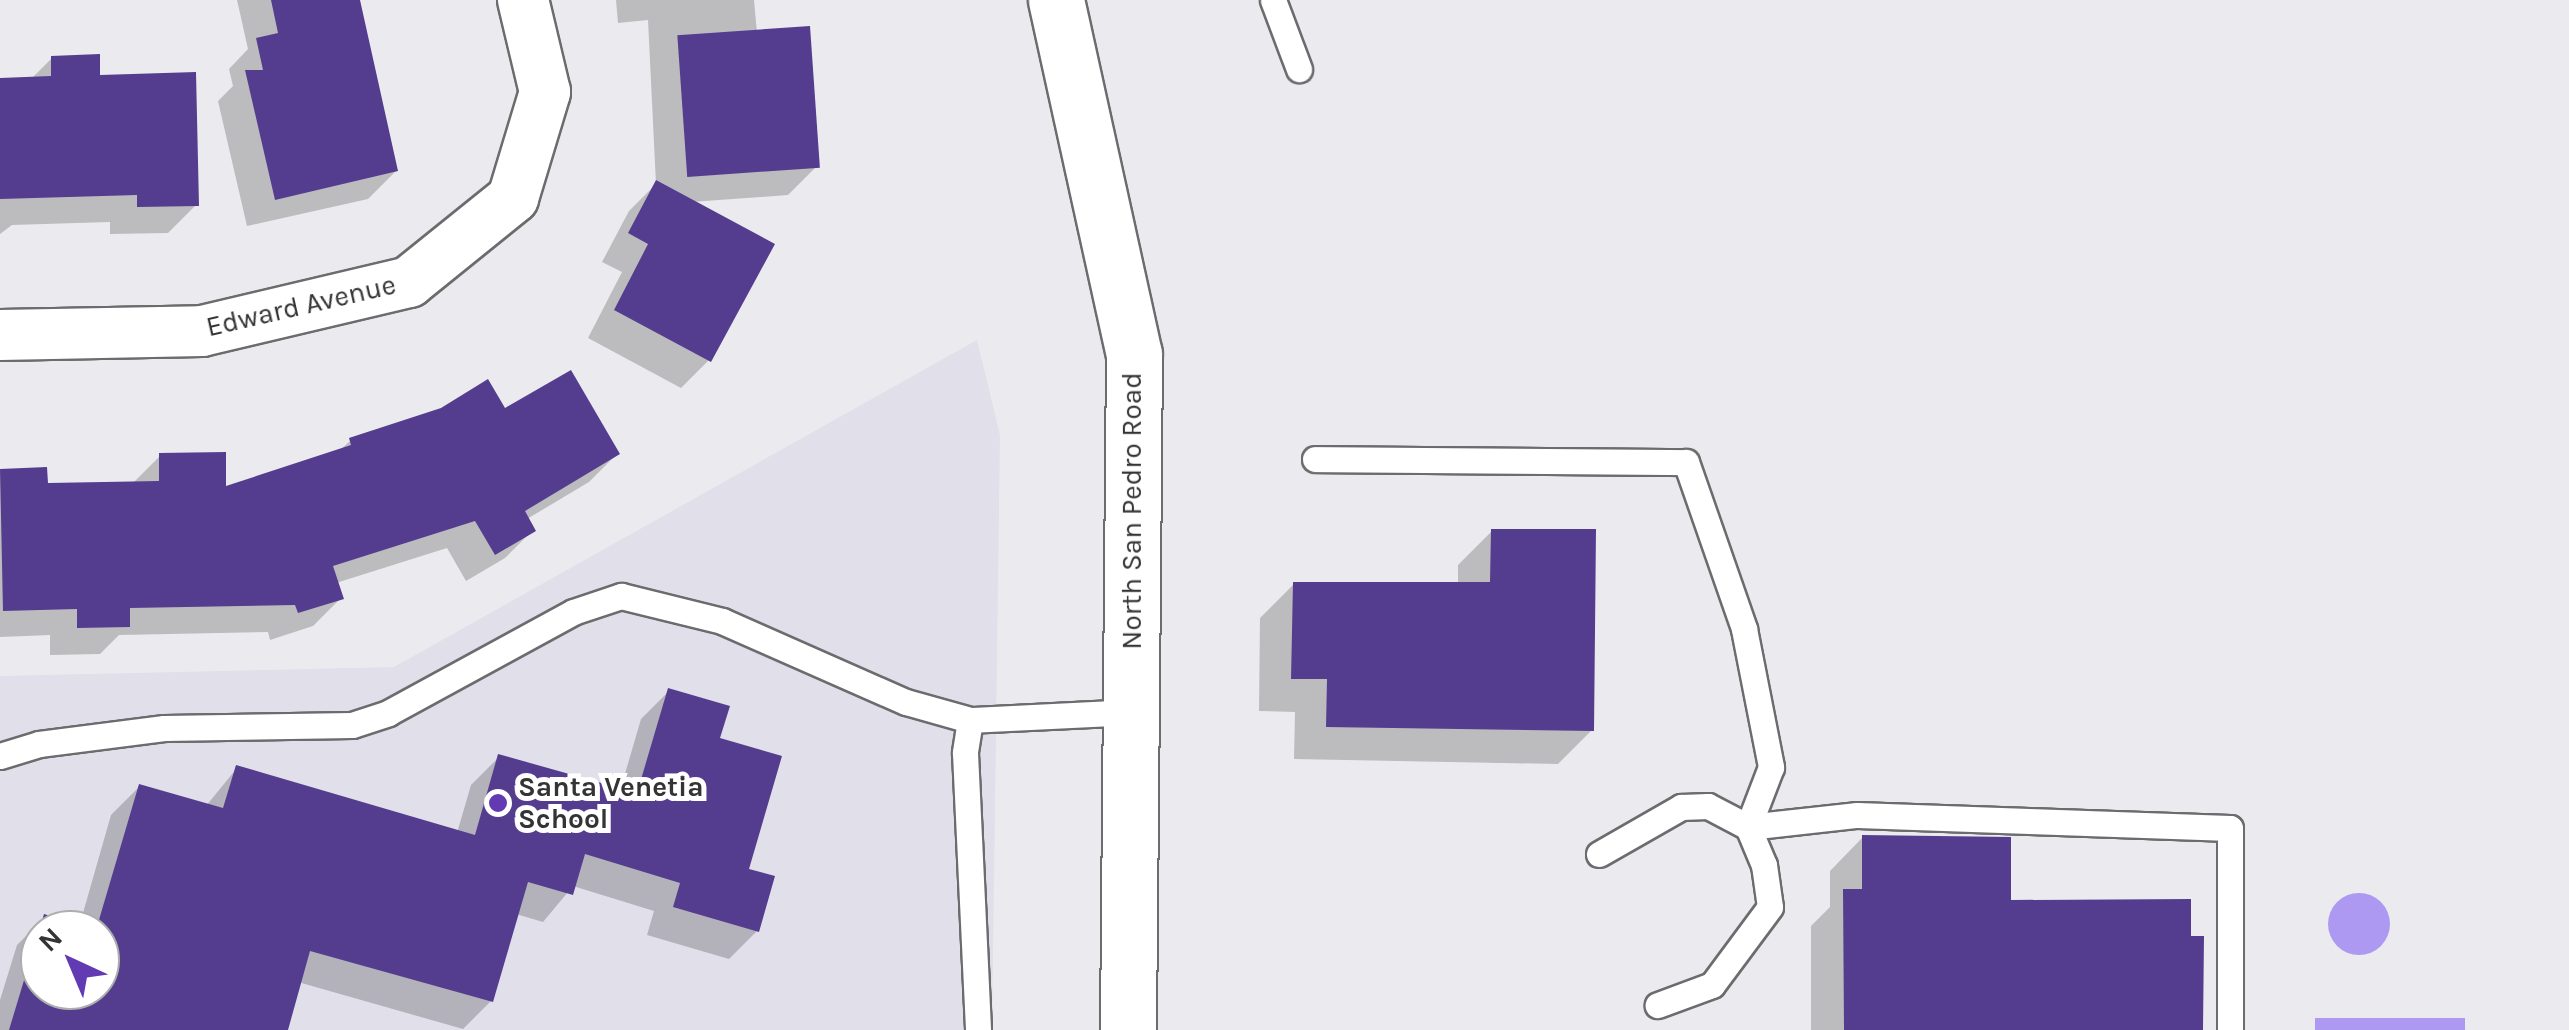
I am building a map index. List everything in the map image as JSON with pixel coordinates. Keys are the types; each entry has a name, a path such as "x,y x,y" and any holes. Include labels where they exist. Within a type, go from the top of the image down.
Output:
{"main road":[{"name":"North San Pedro Road","path":"1056,0 1134,354 1128,1030"}],"street":[{"name":"Edward Avenue","path":"0,335 202,331 409,282 513,198 545,92 523,0"}],"lane":[{"path":"1273,0 1299,69"},
{"path":"1315,459 1686,462 1744,629 1772,767 1748,827 1764,865 1770,907 1712,985 1658,1005"},
{"path":"0,756 39,744 164,728 352,725 388,713 573,612 621,596 722,620 906,702 970,720 1131,712"},
{"path":"970,720 965,753 978,1030"},
{"path":"1598,854 1680,807 1708,806 1748,827 1858,815 2230,828 2230,1030"}],"shaded area":[{"name":"Santa Venetia School","path":"977,340 1000,435 992,1030 0,1030 0,676 394,667"},
{"path":"2359,893 2381,902 2390,924 2381,946 2359,955 2337,946 2328,924 2337,902"},
{"path":"2315,1018 2465,1018 2465,1030 2315,1030"}],"building":[{"path":"271,0 360,0 398,171 275,200 245,70 263,70 256,38 278,33"},
{"path":"810,26 820,168 687,177 677,35"},
{"path":"100,54 100,75 196,72 199,206 137,207 137,195 0,199 0,78 51,76 51,56"},
{"path":"656,180 775,244 711,362 614,310 648,244 628,233"},
{"path":"571,370 620,454 525,511 536,531 495,555 475,521 333,566 344,599 298,613 295,605 130,608 130,627 77,628 77,609 3,611 0,469 47,467 48,483 159,481 159,453 226,452 226,486 351,445 349,438 441,408 488,379 505,408"},
{"path":"1491,529 1596,529 1594,731 1326,727 1327,679 1291,679 1293,582 1490,582"},
{"path":"668,688 730,706 720,738 782,756 749,869 775,876 759,932 673,907 680,883 585,854 573,895 528,882 493,1002 310,951 288,1030 9,1030 20,994 20,1010 120,1010 120,910 102,910 139,784 223,808 236,765 475,835 498,754 637,793"},
{"path":"1862,835 2011,837 2011,900 2191,899 2191,936 2204,936 2203,1030 1844,1030 1843,889 1862,889"}],"place":[{"name":"Santa Venetia School","path":"498,803"}]}
